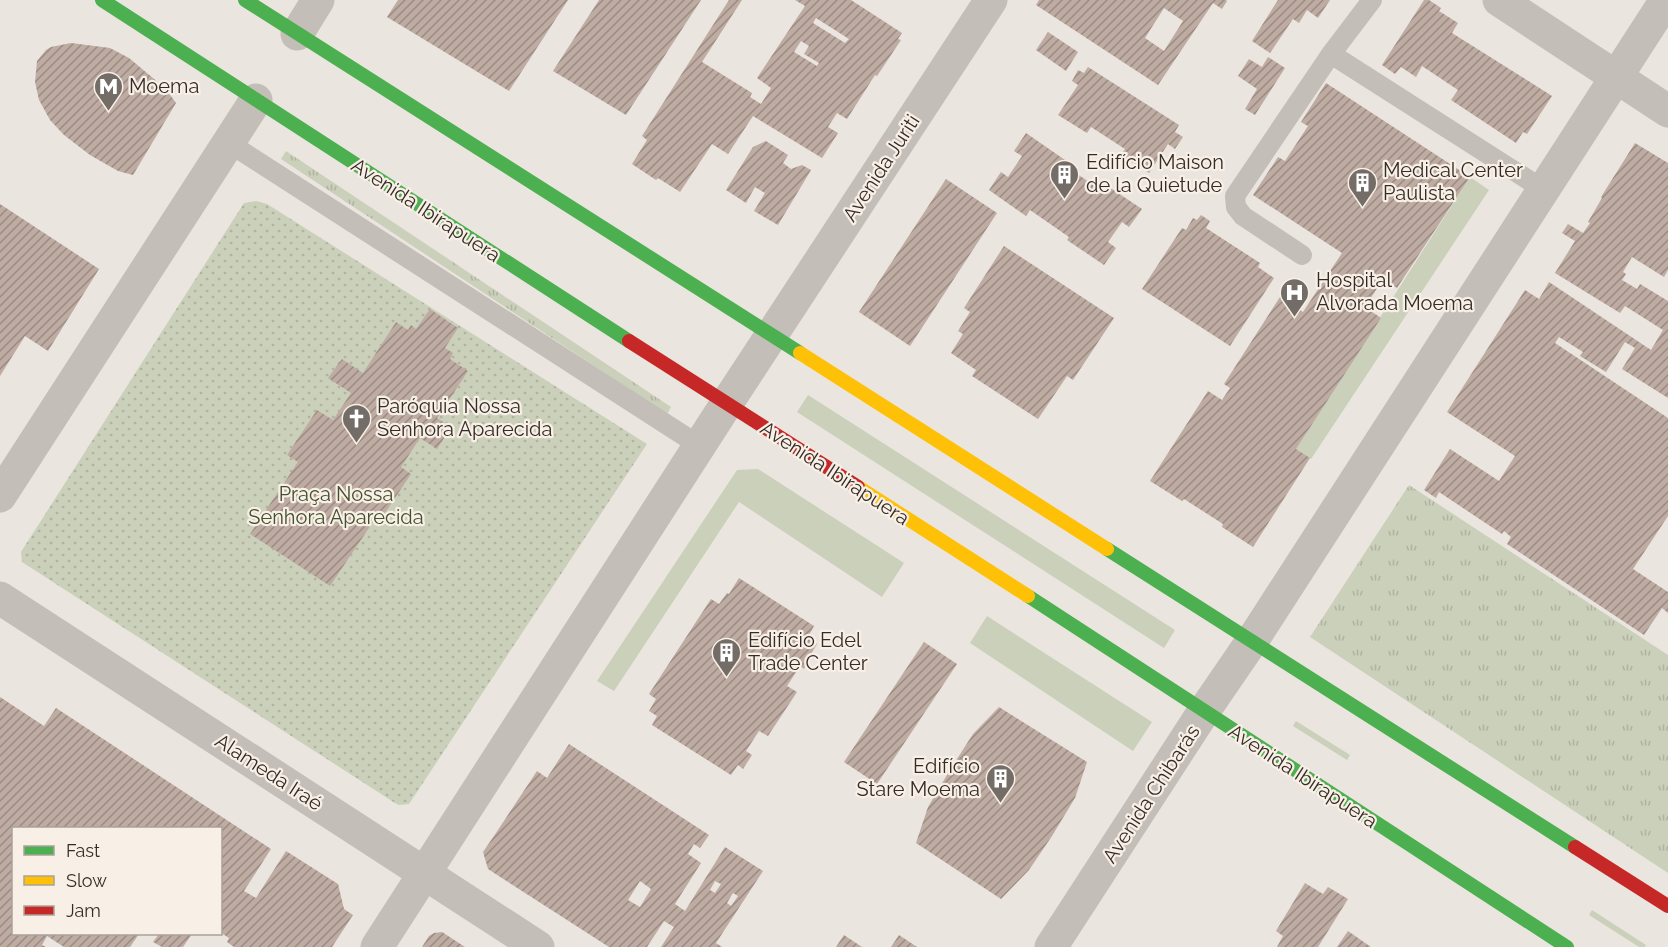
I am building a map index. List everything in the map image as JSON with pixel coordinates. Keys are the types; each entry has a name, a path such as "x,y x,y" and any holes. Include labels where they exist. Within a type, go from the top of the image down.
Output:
{"main road":[{"name":"Avenida Ibirapuera","path":"102,0 1129,661 1567,947"},
{"path":"245,0 1668,906"}],"street":[{"path":"297,34 318,0"},
{"name":"Avenida Juriti","path":"727,403 991,0"},
{"path":"1499,0 1668,111"},
{"name":"Avenida Chibarás","path":"1051,947 1252,641 1666,0"},
{"path":"0,496 256,100"},
{"path":"377,947 727,403"},
{"name":"Alameda Iraé","path":"0,598 538,947"}],"lane":[{"path":"1302,255 1243,216 1236,207 1234,196 1331,54 1371,0"},
{"path":"1331,54 1544,190"},
{"path":"229,143 700,446"}],"green space":[{"path":"286,151 671,407 667,414 281,159"},
{"path":"1470,177 1489,190 1311,459 1296,449"},
{"name":"Praça Nossa Senhora Aparecida","path":"256,201 267,204 647,444 409,804 395,803 22,562 21,552 244,203"},
{"path":"808,395 1175,630 1164,648 797,412"},
{"path":"758,469 904,563 882,597 739,502 614,691 597,681 737,470"},
{"path":"1409,485 1668,655 1668,873 1310,637"},
{"path":"987,616 1152,722 1133,751 970,643"},
{"path":"1296,721 1350,755 1347,760 1293,726"},
{"path":"1592,910 1646,945 1645,947 1639,947 1589,915"}],"building":[{"path":"398,0 568,0 509,91 387,17"},
{"path":"599,0 701,0 626,115 553,71"},
{"path":"729,0 742,0 702,62 752,93 750,97 761,104 771,88 757,78 805,6 795,0 851,0 902,33 898,39 901,40 847,119 837,113 828,127 838,133 822,158 753,116 728,154 712,144 680,192 632,164 647,140 642,136","holes":["816,18 849,39 845,43 813,23","801,41 809,46 804,54 819,63 817,66 794,52"]},
{"path":"1039,0 1227,1 1222,9 1213,3 1158,85 1036,5","holes":["1164,8 1183,21 1164,51 1145,38"]},
{"path":"1278,0 1330,0 1318,18 1307,10 1299,23 1293,19 1270,53 1252,41"},
{"path":"1424,0 1429,0 1441,8 1439,11 1458,23 1452,33 1552,96 1527,134 1523,132 1516,143 1451,100 1458,90 1422,66 1416,77 1401,67 1395,74 1382,65"},
{"path":"1048,32 1078,52 1066,71 1036,50"},
{"name":"Moema","path":"71,43 110,48 129,58 166,89 176,103 133,175 118,171 90,155 64,135 50,120 39,100 35,82 37,61 51,47"},
{"path":"1268,57 1285,68 1255,115 1245,109 1257,89 1238,76 1249,59 1262,67"},
{"path":"1088,67 1179,125 1175,132 1183,137 1175,149 1168,144 1149,173 1121,155 1125,149 1091,127 1087,133 1058,115 1078,85 1072,81 1078,70 1084,73"},
{"path":"1326,83 1470,177 1397,288 1383,279 1365,307 1381,318 1296,449 1310,458 1253,547 1184,499 1182,501 1150,481 1208,391 1222,400 1230,388 1224,384 1280,297 1303,312 1342,253 1253,195 1278,157 1285,161 1308,126 1301,122"},
{"name":"Edifício Maison de la Quietude","path":"1026,133 1065,160 1063,164 1099,189 1103,183 1142,209 1129,227 1122,222 1108,242 1116,248 1104,265 1067,240 1069,237 1030,210 1026,216 989,190 1001,172 1008,177 1022,156 1014,151"},
{"path":"766,141 788,155 783,163 791,169 802,165 811,170 778,225 754,211 765,193 755,187 746,203 726,190 753,147"},
{"path":"1635,143 1668,163 1668,270 1664,277 1632,257 1623,272 1626,274 1622,280 1637,289 1640,284 1668,301 1668,398 1622,369 1635,348 1625,342 1606,372 1580,356 1583,352 1559,337 1555,343 1668,418 1668,516 1633,569 1668,592 1668,613 1662,608 1644,635 1507,544 1511,537 1504,531 1502,534 1439,492 1436,498 1424,490 1450,449 1499,481 1515,456 1447,412 1525,290 1539,299 1549,282 1651,350 1663,330 1625,306 1620,313 1555,273 1575,241 1562,233 1568,224 1583,233 1601,197"},
{"path":"946,179 997,213 910,346 859,312"},
{"path":"0,204 99,269 48,351 25,336 0,376"},
{"path":"1201,215 1210,221 1206,228 1260,263 1258,267 1274,278 1230,346 1142,289 1182,228 1186,230 1193,218 1197,220"},
{"path":"1004,246 1114,318 1073,380 1067,376 1038,419 972,376 976,370 951,353 963,334 958,331 970,312 964,308"},
{"name":"Paróquia Nossa Senhora Aparecida","path":"430,309 458,328 445,348 453,353 450,359 468,371 437,418 451,427 437,449 420,438 401,467 411,474 383,516 379,513 330,586 250,534 298,462 287,455 317,410 333,420 351,393 328,378 342,359 363,373 396,322 408,330 411,325 416,329"},
{"name":"Edifício Edel Trade Center","path":"739,578 814,626 808,637 817,644 804,669 800,666 787,686 797,692 768,736 759,731 746,751 752,755 743,769 738,765 731,775 652,725 657,716 649,711 656,699 649,694 711,599 719,604 727,593 729,594"},
{"path":"924,642 957,664 877,784 844,762"},
{"path":"0,697 44,726 56,708 271,849 244,891 256,898 286,851 338,884 344,909 353,915 332,947 234,947 227,942 229,938 222,933 222,827 12,827 12,935 138,935 130,947 64,947 47,936 42,945 46,947 0,947"},
{"name":"Edifício Stare Moema","path":"999,707 1087,762 1075,798 1052,836 1029,870 1001,899 916,843 928,807 950,770 973,734"},
{"path":"569,744 709,835 700,848 694,844 688,854 701,863 675,904 685,911 725,847 763,871 716,943 722,947 661,947 674,927 664,921 647,947 609,947 488,869 483,852 537,771 547,778","holes":["640,881 651,889 640,907 628,900","715,881 721,884 715,893 710,890","733,893 738,896 731,906 727,903"]},
{"path":"1305,883 1323,894 1328,887 1348,899 1318,947 1277,947 1283,936 1276,931"},
{"path":"1348,931 1371,947 1337,947"},
{"path":"442,932 465,947 422,947 429,936"},
{"path":"158,935 191,935 183,947 162,947 153,942"},
{"path":"844,935 862,947 836,947"},
{"path":"899,935 917,947 891,947"}],"traffic: fast":[{"path":"102,0 629,341"},
{"path":"245,0 800,353"},
{"path":"1107,549 1575,847"},
{"path":"1028,596 1567,947"}],"traffic: slow":[{"path":"800,353 1107,549"},
{"path":"858,487 1028,596"}],"traffic: jam":[{"path":"629,341 858,487"},
{"path":"1575,847 1668,906"}],"place":[{"name":"Moema","path":"108,112"},
{"name":"Edifício Maison de la Quietude","path":"1065,200"},
{"name":"Medical Center Paulista","path":"1362,208"},
{"name":"Hospital Alvorada Moema","path":"1295,318"},
{"name":"Paróquia Nossa Senhora Aparecida","path":"356,444"},
{"name":"Edifício Edel Trade Center","path":"727,678"},
{"name":"Edifício Stare Moema","path":"1001,804"}]}
